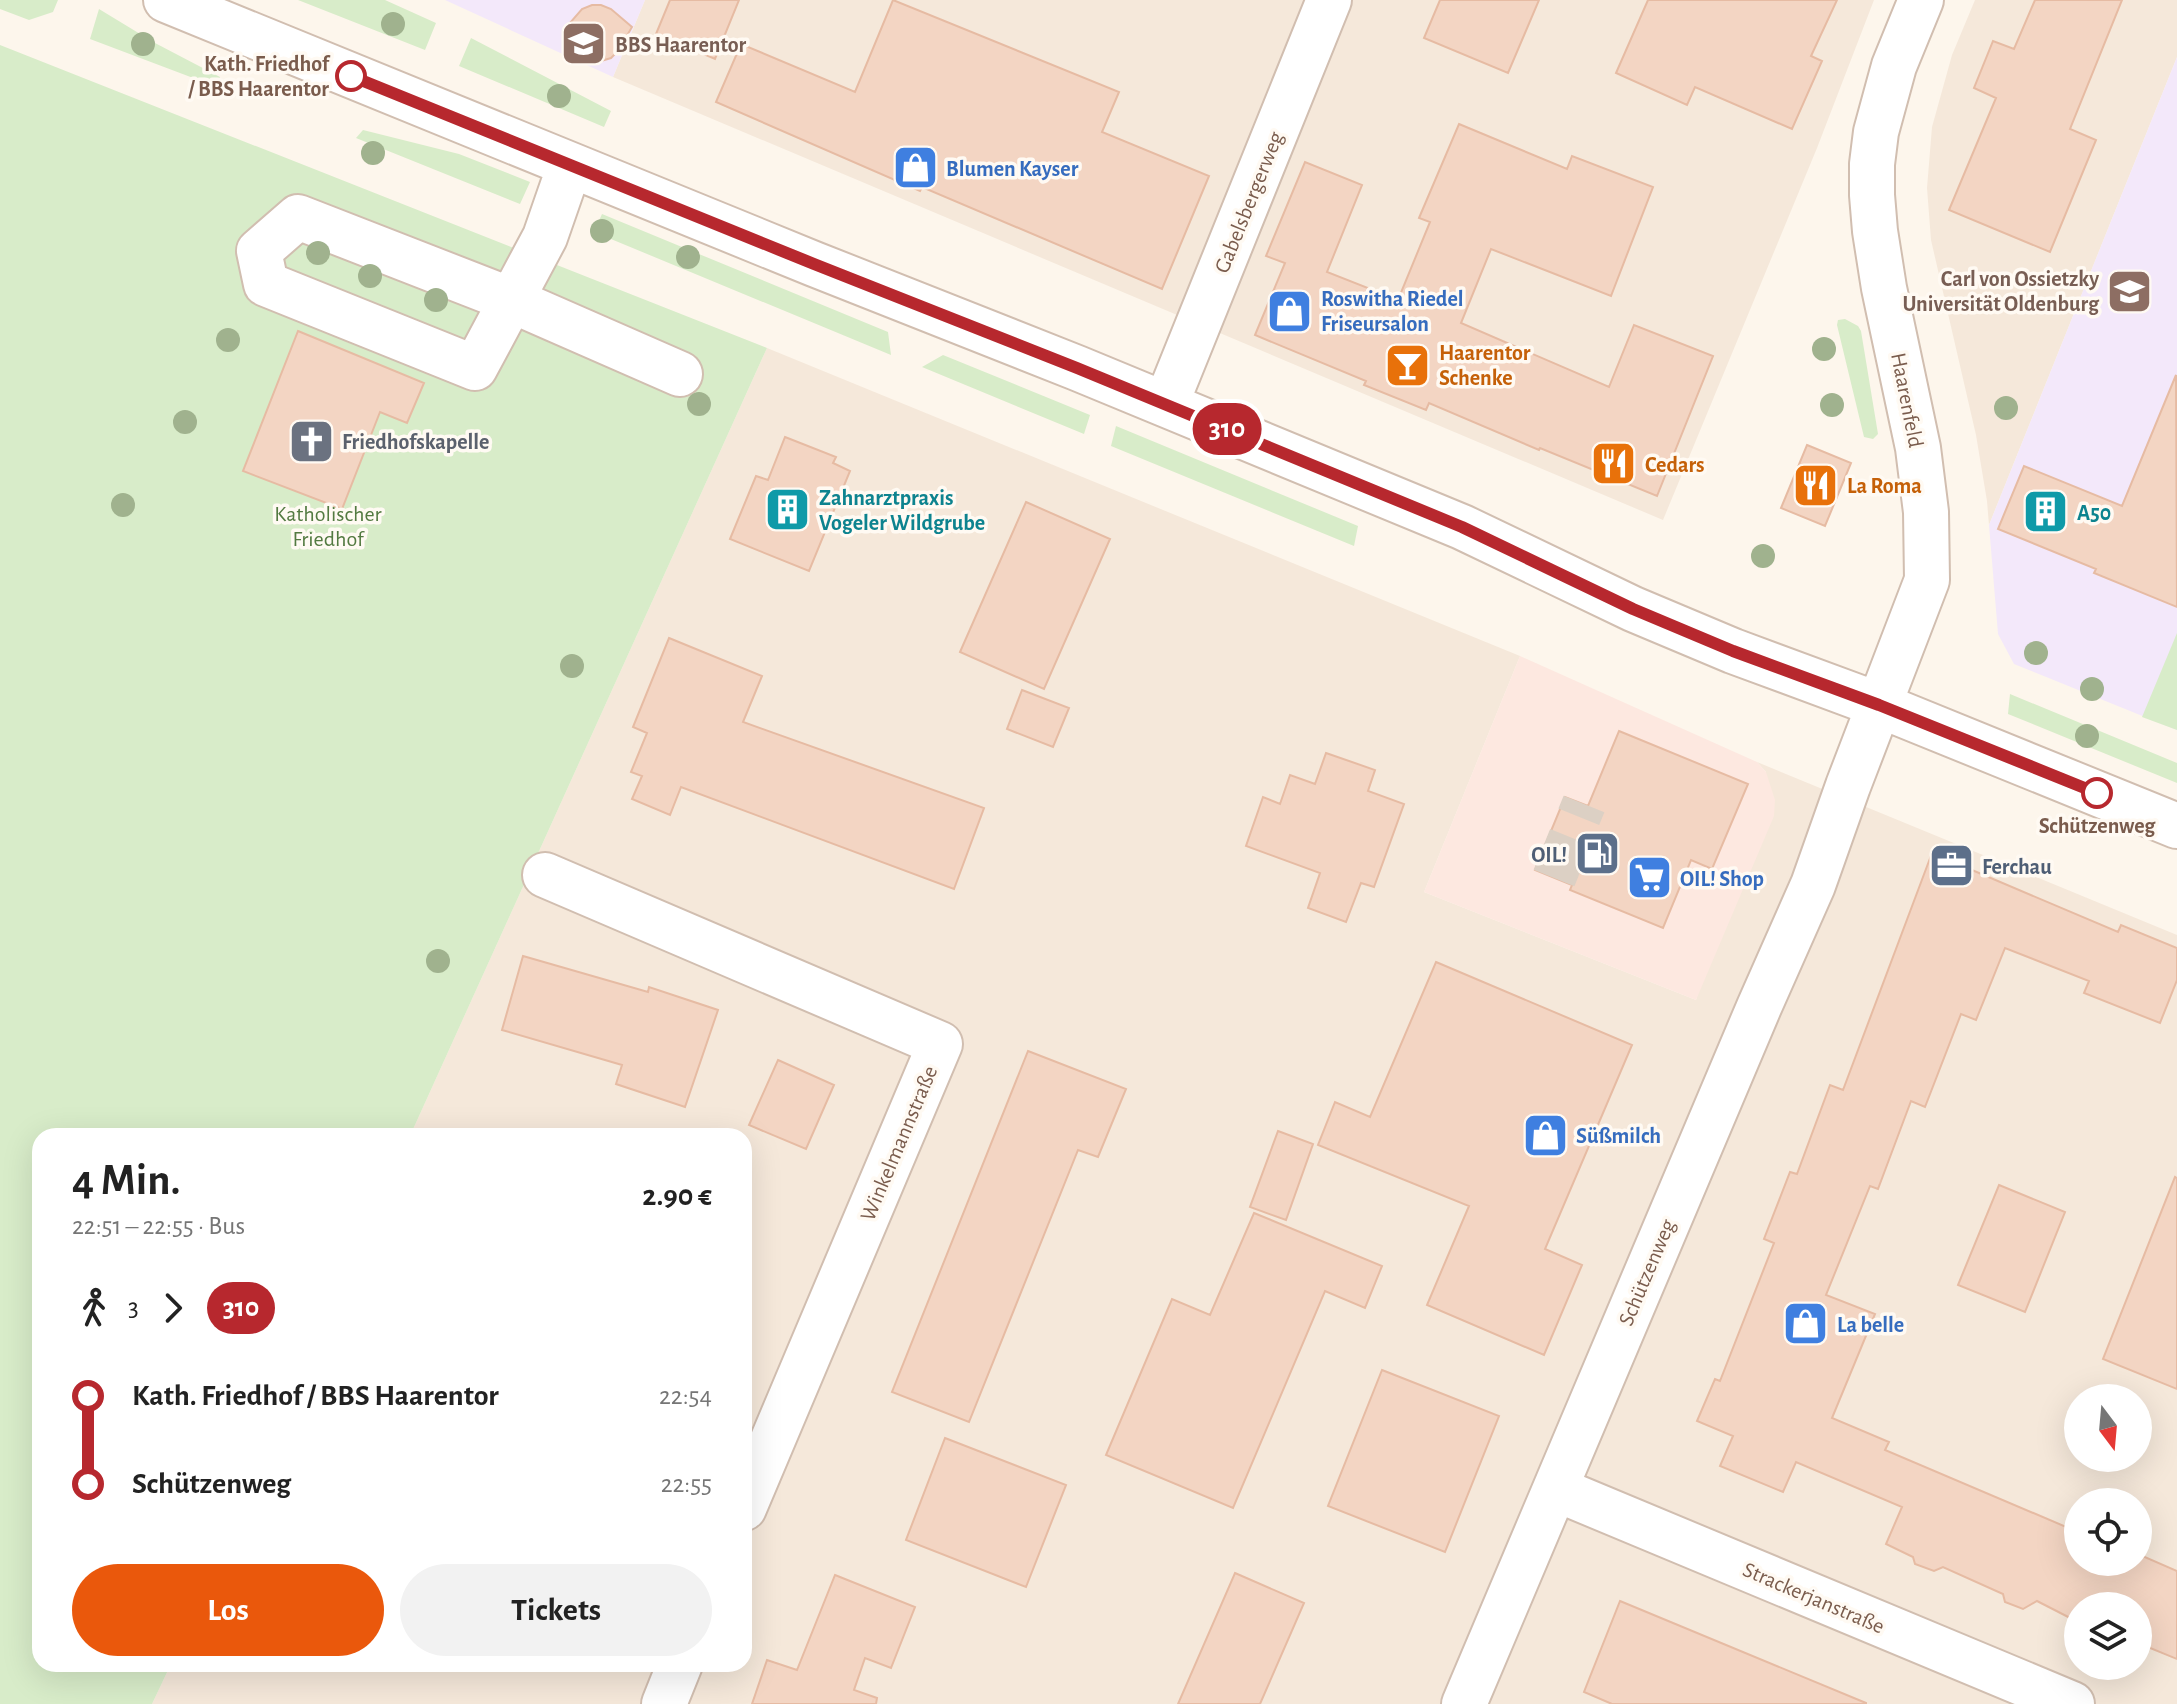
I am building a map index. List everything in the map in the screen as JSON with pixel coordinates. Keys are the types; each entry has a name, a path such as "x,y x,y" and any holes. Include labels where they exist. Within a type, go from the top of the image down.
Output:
{"street":[{"path":"166,0 1166,404 1462,527 1647,615 1733,651 1879,705 2177,826"},
{"name":"Gabelsbergerweg","path":"1166,404 1329,0"},
{"name":"Haarenfeld","path":"1879,705 1927,580 1926,512 1918,448 1884,288 1875,231 1872,180 1876,132 1884,102 1894,66 1921,0"},
{"path":"570,165 545,237 511,300 475,368 266,284 259,251 298,217 511,300 680,374"},
{"name":"Schützenweg","path":"1464,1704 1723,1089 1813,885 1879,705"},
{"name":"Winkelmannstraße","path":"545,875 940,1044 754,1457"},
{"name":"Strackerjanstraße","path":"1556,1489 2072,1704"},
{"path":"664,1704 677,1672"}],"shaded area":[{"name":"BBS Haarentor","path":"445,0 645,0 613,77"},
{"path":"645,0 1874,0 1817,148 1663,520 613,77"},
{"path":"1975,0 2177,0 2177,57 1989,525 1976,435 1931,240 1927,188 1932,127 1952,55"},
{"name":"Carl von Ossietzky Universität Oldenburg","path":"2177,57 2177,730 2014,664 1998,634 1989,525"},
{"path":"767,348 1520,656 1424,892 1696,1000 1766,772 1757,762 2177,935 2177,1704 152,1704 167,1672 752,1672 752,1128 414,1128"},
{"name":"OIL!","path":"1520,656 1757,762 1766,772 1775,800 1774,816 1696,1000 1424,892"}],"green space":[{"path":"0,0 58,0 53,12 29,20 0,9"},
{"path":"298,0 385,0 436,23 425,50"},
{"path":"99,9 220,77 217,87 90,39"},
{"path":"471,38 611,111 604,127 459,66"},
{"name":"Katholischer Friedhof","path":"0,45 767,348 414,1128 32,1128 32,1672 167,1672 152,1704 0,1704"},
{"path":"363,130 459,154 530,182 520,204 356,138"},
{"path":"602,214 888,332 891,355 594,232"},
{"path":"1845,319 1861,331 1878,434 1873,439 1864,437 1837,325 1838,320"},
{"path":"943,355 1090,415 1084,434 922,367"},
{"path":"1116,426 1358,526 1354,546 1111,446"},
{"path":"2177,633 2177,730 2142,717"},
{"path":"2010,694 2177,763 2177,783 2008,714"}],"building":[{"path":"670,0 739,0 715,59 656,34"},
{"path":"893,0 1119,92 1102,132 1209,176 1162,289 922,187 920,191 716,102 741,44 855,92"},
{"path":"1440,0 1539,0 1508,73 1424,38"},
{"path":"1648,0 1837,0 1811,56 1822,61 1792,129 1695,87 1687,105 1616,73"},
{"path":"2035,0 2122,0 2070,129 2096,140 2050,252 1949,210 1996,98 1974,88 1993,41 2014,49"},
{"path":"592,5 611,9 632,27 618,51 611,58 601,61 582,58 570,43 569,24 582,9"},
{"path":"1459,124 1567,169 1572,156 1653,187 1611,296 1491,249 1461,323 1609,387 1634,325 1713,356 1657,496 1429,403 1426,410 1364,385 1366,381 1255,335 1285,263 1266,256 1305,162 1362,185 1327,272 1398,300 1430,222 1419,218"},
{"name":"Friedhofskapelle","path":"298,331 424,383 407,423 380,412 342,509 243,471"},
{"path":"2176,375 2177,607 2094,573 2096,569 1998,529 2024,466 2122,506"},
{"name":"Zahnarztpraxis Vogeler Wildgrube","path":"785,437 836,457 833,463 850,471 809,571 730,539 756,476 768,480"},
{"name":"La Roma","path":"1807,445 1851,463 1825,526 1781,508"},
{"path":"1026,502 1110,539 1044,689 960,652"},
{"path":"669,638 762,676 743,722 984,808 954,889 681,787 670,815 632,799 642,776 631,772 647,733 633,727"},
{"path":"1022,690 1069,708 1053,747 1007,729"},
{"path":"1619,731 1748,784 1712,869 1691,860 1663,928 1570,890 1572,885 1535,870 1565,797 1588,806"},
{"path":"1326,753 1375,770 1368,791 1404,804 1374,887 1361,883 1346,922 1308,908 1320,873 1246,846 1263,797 1280,804 1290,775 1315,784"},
{"path":"1932,853 2118,932 2121,925 2177,948 2177,980 2160,1023 2084,993 2089,981 2005,948 1976,1020 1961,1014 1925,1107 1911,1101 1878,1189 1870,1186 1826,1295 1875,1314 1832,1418 1889,1442 1885,1450 2064,1526 2064,1576 2152,1576 2152,1560 2177,1571 2177,1659 2152,1649 2152,1592 2064,1592 2064,1615 2037,1601 2023,1609 2005,1602 2003,1594 1943,1567 1934,1571 1915,1564 1913,1557 1886,1544 1902,1507 1796,1462 1783,1492 1720,1466 1733,1436 1697,1421 1715,1379 1720,1381 1774,1243 1764,1239 1790,1172 1797,1174 1830,1085 1843,1090"},
{"path":"523,956 648,992 649,987 718,1010 685,1107 616,1084 622,1065 502,1030"},
{"path":"1436,962 1632,1045 1545,1249 1582,1265 1544,1355 1427,1305 1469,1206 1318,1145 1335,1102 1370,1117"},
{"path":"1028,1051 1126,1089 1098,1157 1078,1150 969,1422 892,1392"},
{"path":"778,1060 834,1085 806,1149 749,1125"},
{"path":"1278,1131 1313,1144 1286,1220 1250,1207"},
{"path":"2177,1178 2177,1389 2103,1359"},
{"path":"1999,1185 2065,1212 2025,1312 1958,1285"},
{"path":"1254,1213 1382,1266 1365,1308 1325,1291 1233,1508 1106,1455 1172,1299 1210,1315"},
{"path":"1382,1370 1499,1416 1445,1552 1328,1506"},
{"path":"945,1438 1066,1485 1026,1587 906,1540"},
{"path":"1235,1573 1304,1603 1260,1704 1178,1704"},
{"path":"835,1575 915,1607 891,1668 865,1658 854,1690 877,1698 876,1704 752,1704 767,1660 797,1670"},
{"path":"1620,1601 1866,1704 1612,1704 1584,1692"}],"tunnel":[{"path":"1554,878 1584,804"}],"bus line":[{"name":"310","path":"351,76 1234,432 1462,527 1633,609 1733,651 1879,705 2097,793"}],"place":[{"name":"BBS Haarentor","path":"584,44"},
{"name":"Kath. Friedhof / BBS Haarentor","path":"351,76"},
{"name":"Blumen Kayser","path":"915,168"},
{"name":"Carl von Ossietzky Universität Oldenburg","path":"2130,291"},
{"name":"Roswitha Riedel Friseursalon","path":"1290,311"},
{"name":"Haarentor Schenke","path":"1408,365"},
{"name":"Friedhofskapelle","path":"311,441"},
{"name":"Cedars","path":"1614,464"},
{"name":"La Roma","path":"1816,485"},
{"name":"Zahnarztpraxis Vogeler Wildgrube","path":"788,510"},
{"name":"A50","path":"2046,512"},
{"name":"Schützenweg","path":"2097,793"},
{"name":"OIL!","path":"1598,854"},
{"name":"Ferchau","path":"1951,866"},
{"name":"OIL! Shop","path":"1649,878"},
{"name":"Süßmilch","path":"1545,1135"},
{"name":"La belle","path":"1806,1324"}]}
